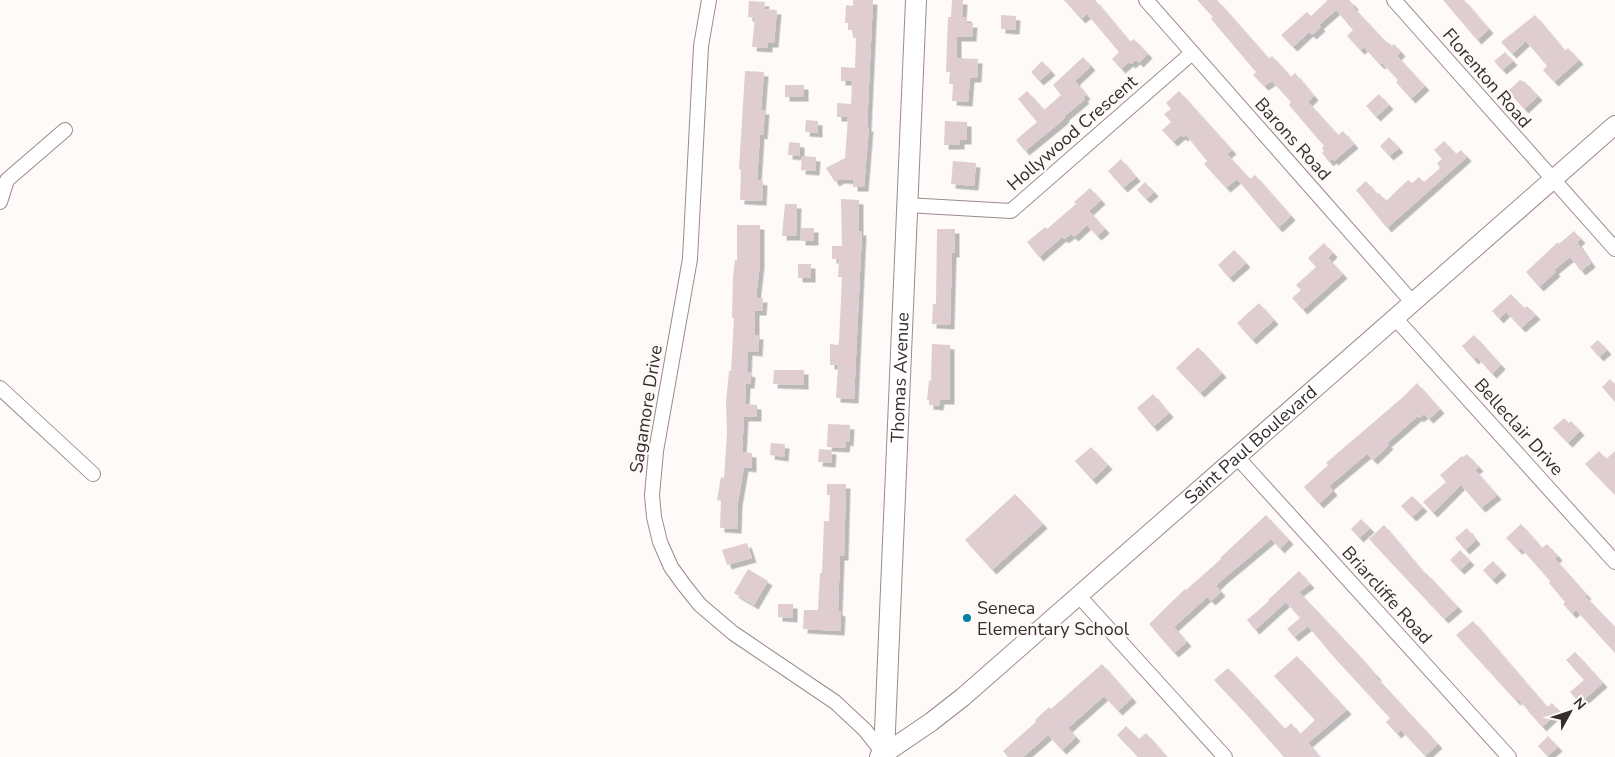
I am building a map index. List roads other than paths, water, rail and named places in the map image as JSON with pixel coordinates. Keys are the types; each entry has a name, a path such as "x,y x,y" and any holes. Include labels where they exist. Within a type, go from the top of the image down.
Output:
{"main road":[{"name":"Thomas Avenue","path":"882,756 916,0"}],"street":[{"name":"Sagamore Drive","path":"709,0 701,46 690,259 653,472 652,494 656,525 660,542 671,567 700,605 733,633 835,702 865,730 882,756"},
{"name":"Barons Road","path":"1146,0 1413,303"},
{"name":"Florenton Road","path":"1394,0 1615,249"},
{"name":"Hollywood Crescent","path":"906,205 1011,211 1192,53"},
{"name":"Saint Paul Boulevard","path":"882,756 963,697 1615,125"},
{"path":"0,202 7,180 64,130"},
{"name":"Belleclair Drive","path":"1395,318 1615,562"},
{"path":"0,388 93,474"},
{"name":"Briarcliffe Road","path":"1237,457 1509,757"},
{"path":"1079,596 1225,757"}],"place":[{"name":"Seneca Elementary School","path":"967,618"}]}
